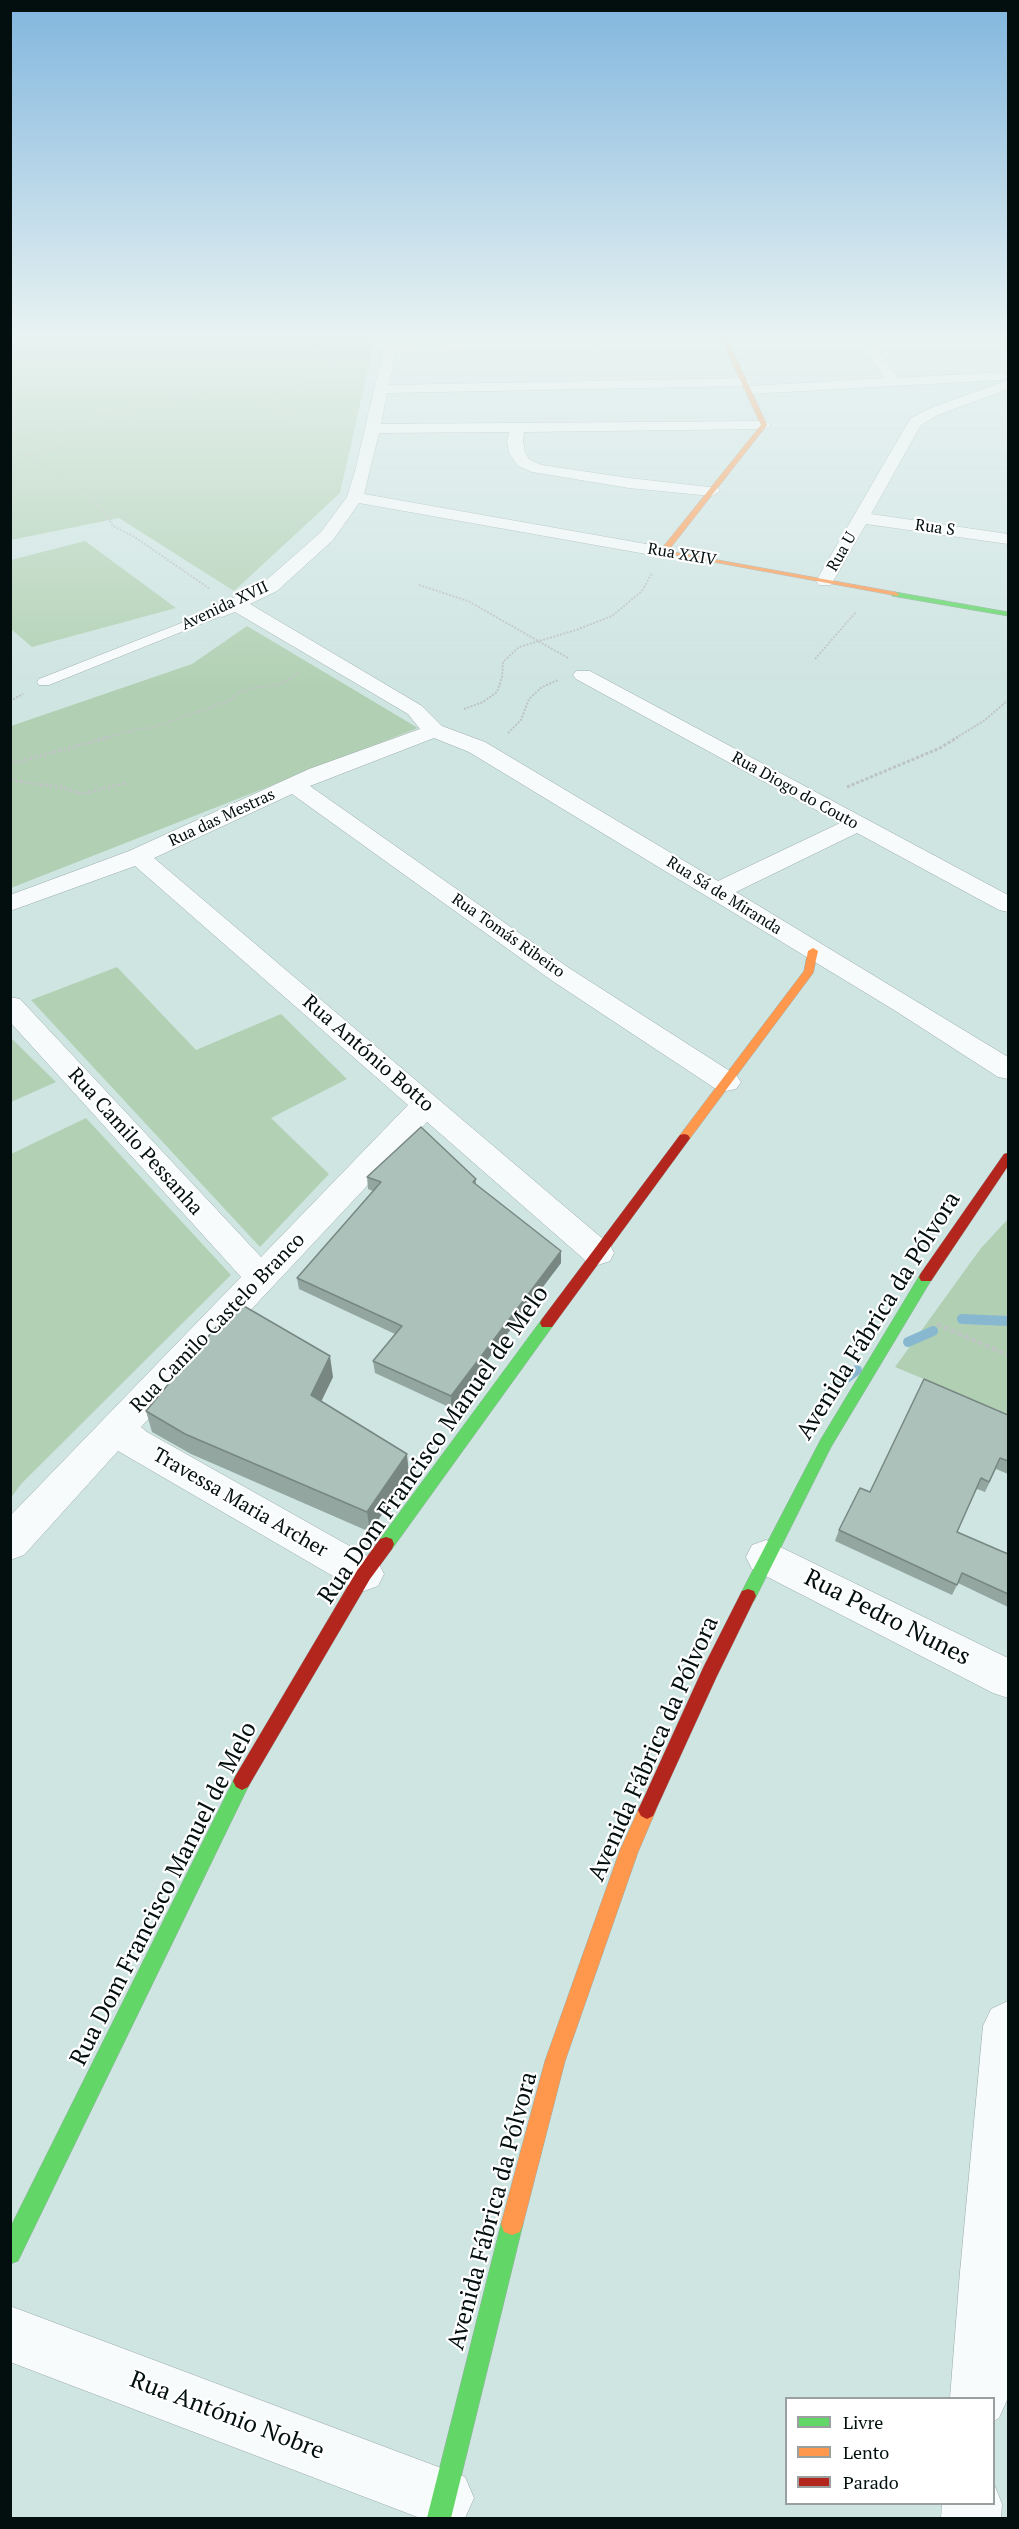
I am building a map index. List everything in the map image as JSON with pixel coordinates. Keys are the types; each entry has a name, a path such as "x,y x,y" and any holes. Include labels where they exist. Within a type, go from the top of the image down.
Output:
{"street":[{"name":"Avenida XVII","path":"229,608 270,587 327,536 355,497 366,452"},
{"path":"517,452 524,463 538,468 629,483 712,491"},
{"path":"663,552 712,491 739,452"},
{"name":"Rua U","path":"825,581 898,452"},
{"name":"Rua XXIV","path":"355,497 1008,614"},
{"name":"Rua S","path":"862,518 1008,539"},
{"path":"229,608 312,650 415,710 434,731"},
{"name":"Rua Diogo do Couto","path":"583,675 1008,905"},
{"name":"Rua Sá de Miranda","path":"434,731 477,747 904,1004 1008,1070"},
{"name":"Rua das Mestras","path":"10,904 138,856 294,784 434,731"},
{"name":"Rua Tomás Ribeiro","path":"294,784 560,974 726,1082"},
{"path":"718,891 857,824"},
{"name":"Rua António Botto","path":"138,856 598,1253"},
{"name":"Rua Dom Francisco Manuel de Melo","path":"10,2253 241,1782 364,1574 598,1253 809,971 813,951"},
{"name":"Rua Camilo Pessanha","path":"10,1005 237,1254 261,1277"},
{"name":"Rua Camilo Castelo Branco","path":"10,1543 427,1104"},
{"name":"Avenida Fábrica da Pólvora","path":"441,2508 555,2061 629,1850 710,1672 766,1557 826,1443 906,1311 1004,1170 1008,1157"},
{"name":"Travessa Maria Archer","path":"118,1428 134,1443 364,1574"},
{"name":"Rua Pedro Nunes","path":"766,1557 1008,1679"},
{"path":"979,2397 987,2272 1008,2026"},
{"name":"Rua António Nobre","path":"10,2334 441,2508"}],"lane":[{"name":"Avenida XVII","path":"45,682 229,608"}],"path":[{"path":"27,456 33,452"},
{"path":"10,458 43,452"},
{"path":"27,456 84,490 101,508 113,526 133,536 197,580 229,608"},
{"path":"464,709 483,702 497,692 502,677 503,662 519,647 612,616 642,591 663,552"},
{"path":"419,585 468,601 542,640 575,662 583,675 559,680 542,687 529,699 521,720 510,732 477,747"},
{"path":"815,659 850,621 873,589"},
{"path":"10,764 120,734 152,728 231,700 236,694 249,689 276,685 289,680 301,670 312,650"},
{"path":"813,801 939,748 985,720 1008,700"},
{"path":"10,780 64,788 81,794 126,783"},
{"path":"906,1311 1008,1355"}],"green space":[{"path":"11,452 349,452 340,493 234,591 119,518 11,540"},
{"path":"85,541 176,608 32,647 11,629 11,560"},
{"path":"247,626 418,728 11,888 11,726 192,664"},
{"path":"117,967 196,1050 281,1014 347,1079 271,1118 329,1174 260,1247 31,1000"},
{"path":"11,1038 56,1082 10,1102"},
{"path":"86,1118 231,1275 21,1484 11,1498 11,1154"},
{"path":"1008,1219 1008,1414 895,1367 981,1248"}],"building":[{"path":"421,1127 476,1179 473,1182 561,1251 451,1396 373,1361 402,1326 297,1278 381,1182 367,1177"},
{"path":"237,1302 330,1356 311,1395 407,1454 367,1512 185,1434 146,1411"},
{"path":"924,1379 1008,1415 1008,1461 1000,1458 989,1482 981,1478 957,1532 1008,1554 1008,1594 962,1573 957,1585 839,1530 860,1488 870,1492"}],"waterway":[{"path":"962,1319 1008,1321"},
{"path":"908,1342 933,1331"},
{"path":"829,1391 857,1370"}],"traffic: fast":[{"path":"895,594 1008,614"},
{"path":"748,1596 826,1443 926,1277"},
{"path":"386,1544 547,1323"},
{"path":"10,2253 242,1781"},
{"path":"439,2518 512,2224"}],"traffic: slow":[{"path":"743,452 663,552 895,594"},
{"path":"684,1138 809,971 813,951"},
{"path":"512,2224 555,2061 629,1850 647,1810"}],"traffic: jam":[{"path":"547,1323 684,1138"},
{"path":"926,1277 1008,1157"},
{"path":"242,1781 364,1574 386,1544"},
{"path":"647,1810 710,1672 748,1596"}]}
